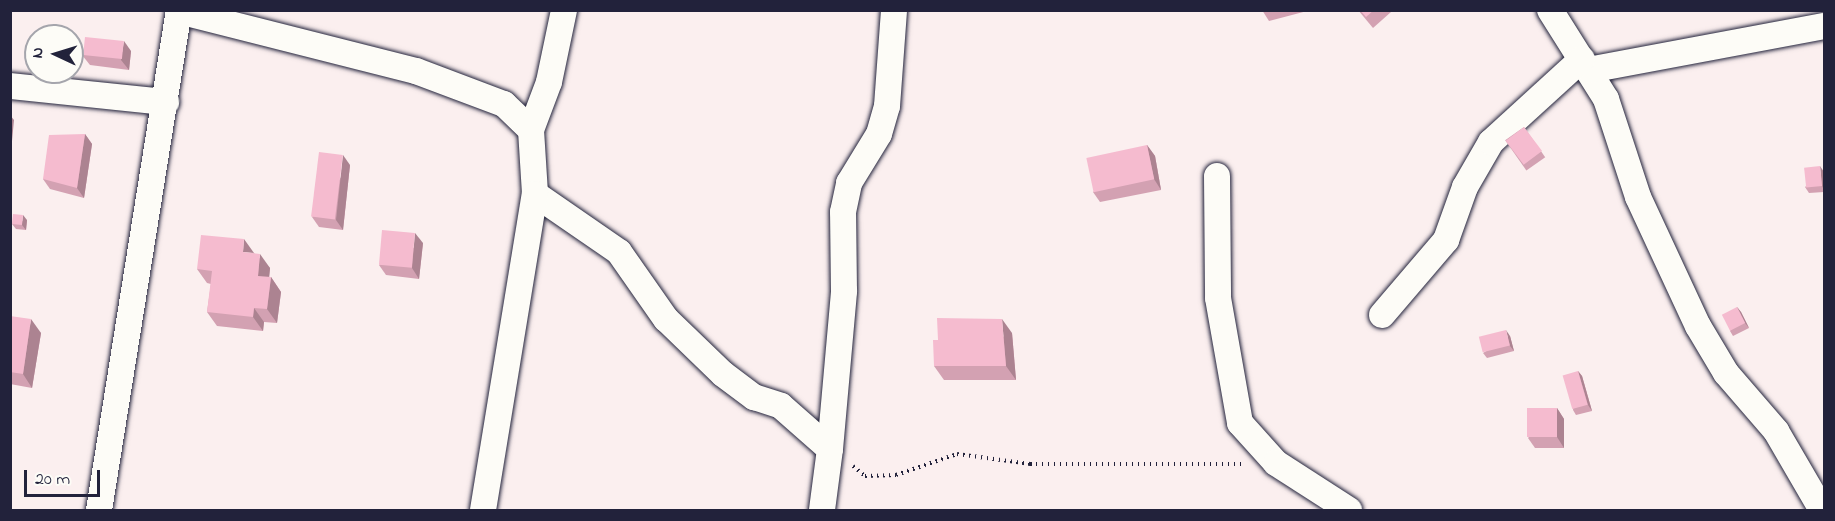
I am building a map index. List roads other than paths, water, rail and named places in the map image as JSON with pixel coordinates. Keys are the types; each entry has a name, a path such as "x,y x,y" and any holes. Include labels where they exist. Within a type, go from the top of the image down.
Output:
{"street":[{"path":"483,510 535,194 531,129 549,82 564,10"},
{"path":"822,510 830,449 844,291 843,212 849,183 879,134 887,106 894,10"},
{"path":"1550,10 1606,99 1642,207 1698,326 1726,373 1776,431 1822,510"},
{"path":"99,510 179,11 416,71 504,104 531,129"},
{"path":"1382,315 1446,240 1465,187 1491,142 1586,64 1824,26"},
{"path":"10,86 166,102"},
{"path":"1217,176 1218,298 1240,423 1276,463 1349,510"},
{"path":"535,194 619,252 666,319 723,374 754,397 781,406 830,449"}]}
